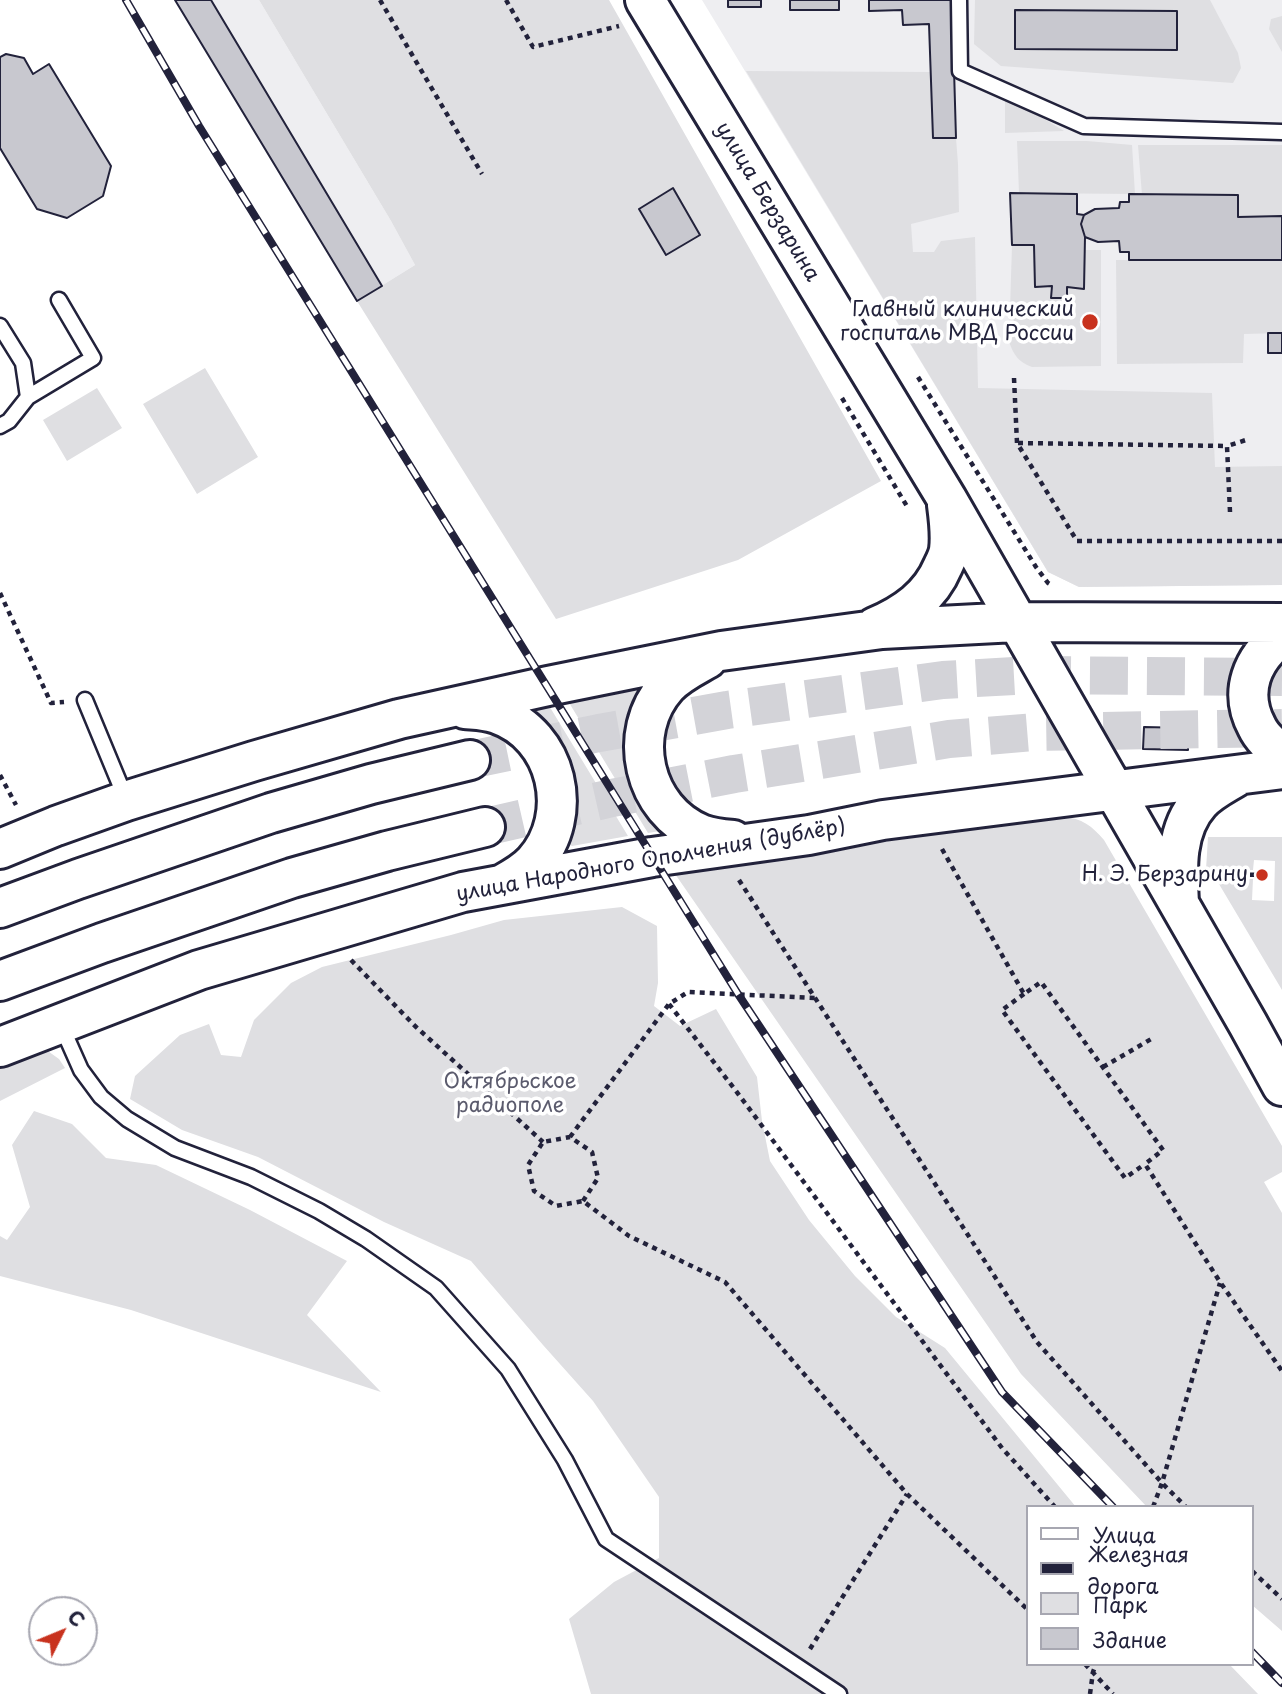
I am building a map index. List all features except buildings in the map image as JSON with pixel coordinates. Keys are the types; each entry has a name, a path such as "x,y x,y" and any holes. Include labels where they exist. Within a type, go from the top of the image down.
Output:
{"street":[{"name":"улица Берзарина","path":"634,12 947,499 1113,790"},
{"path":"866,631 895,618 919,601 937,580 948,554 950,535 947,499"},
{"path":"0,849 126,801 399,719 721,651 882,629 1016,622 1282,623"},
{"path":"1282,636 1272,643 1260,658 1250,675 1248,691 1251,713 1257,728 1282,755"},
{"path":"721,651 678,676 666,687 657,700 645,730 644,762 654,792 674,817 702,834 717,839 756,843"},
{"path":"451,708 484,710 500,714 514,722 538,743 553,771 558,803 552,834 535,861 501,886"},
{"path":"0,908 271,813 371,784 470,761"},
{"name":"улица Народного Ополчения (дублёр)","path":"0,1047 199,970 463,892 652,857 809,835 883,820 1282,769"},
{"path":"1179,905 1177,873 1180,845 1188,821 1198,804 1213,790 1238,776"},
{"path":"1113,790 1282,1086"},
{"path":"0,981 292,878 485,827"}],"lane":[{"path":"959,0 960,71 1084,126 1282,132"},
{"path":"0,426 9,421 28,397 93,358 59,300"},
{"path":"0,326 23,363 28,397"},
{"path":"85,700 126,801"},
{"path":"60,1023 81,1070 101,1097 127,1119 176,1148 251,1177 319,1211 366,1239 436,1288 509,1369 565,1460 606,1539 839,1694"}],"path":[{"path":"380,0 482,174"},
{"path":"506,0 533,47 634,12"},
{"path":"916,375 1036,568 1048,583 1057,588"},
{"path":"1014,378 1017,443 1077,541 1282,541"},
{"path":"1017,443 1227,446 1249,439"},
{"path":"1227,446 1230,512"},
{"path":"0,593 51,703 85,700"},
{"path":"0,775 19,811"},
{"path":"942,849 1024,994"},
{"path":"1202,874 1262,874"},
{"path":"739,880 1037,1342 1184,1505"},
{"path":"344,954 415,1026 543,1142"},
{"path":"1041,982 1103,1067 1164,1150 1125,1178 1002,1010 1041,982"},
{"path":"815,998 688,992 669,1004 570,1137 543,1142 528,1165 534,1191 556,1206 583,1201 629,1236 725,1282 907,1494 1026,1608"},
{"path":"669,1004 1002,1448 1053,1505"},
{"path":"1103,1067 1153,1038"},
{"path":"570,1137 592,1152 597,1178 583,1201"},
{"path":"1145,1164 1220,1282 1282,1371"},
{"path":"1154,1505 1220,1282"},
{"path":"799,1667 907,1494"},
{"path":"1254,1572 1282,1599"},
{"path":"1087,1666 1113,1694"},
{"path":"1090,1694 1095,1666"}],"shaded area":[{"path":"175,0 259,0 415,265 357,301"},
{"name":"Главный клинический госпиталь МВД России","path":"702,0 1282,0 1282,585 1079,587 1048,572"}],"green space":[{"path":"259,0 609,0 881,481 738,560 556,619 357,301 415,265"},
{"path":"975,0 1210,0 1238,53 1241,68 1233,83 1001,66 974,44"},
{"path":"1282,16 1282,52 1269,29 1271,19"},
{"path":"746,71 931,72 933,138 956,138 959,212 911,224 913,252 934,252 941,241 975,237 978,388 1212,393 1215,467 1282,466 1282,585 1079,587 1048,572"},
{"path":"1005,95 1064,131 1005,133"},
{"path":"1017,141 1087,141 1132,145 1135,194 1019,193"},
{"path":"1138,145 1282,145 1282,216 1238,217 1238,195 1142,195"},
{"path":"1012,245 1034,245 1035,286 1052,286 1052,298 1067,298 1067,287 1084,289 1085,250 1101,250 1101,366 1032,367 1017,357 1009,342"},
{"path":"1116,260 1282,260 1282,333 1244,334 1243,363 1117,364"},
{"path":"205,368 258,457 197,494 143,404"},
{"path":"97,388 122,428 67,461 43,420"},
{"path":"644,685 671,829 648,833 568,701"},
{"path":"548,704 628,836 570,845 577,808 573,770 567,752 557,736 531,709"},
{"path":"1063,817 1086,824 1104,840 1282,1146 1282,1172 1264,1182 1282,1213 1282,1631 1254,1607 1254,1505 1145,1505 1021,1374 673,871"},
{"path":"1208,837 1282,837 1282,990 1216,879 1253,879 1252,900 1274,901 1275,861 1254,860 1253,870 1206,870"},
{"name":"Октябрьское радиополе","path":"622,907 657,926 658,983 654,1006 680,1026 716,1009 757,1077 770,1161 809,1220 855,1276 896,1317 945,1348 1074,1505 1026,1505 1026,1666 1231,1666 1258,1694 591,1694 569,1619 614,1582 659,1558 659,1497 593,1401 471,1261 384,1222 258,1157 182,1130 130,1099 135,1076 180,1035 209,1024 221,1055 241,1057 254,1020 291,983 322,967 504,920"},
{"path":"45,1049 59,1059 65,1068 0,1101 0,1067"},
{"path":"34,1111 72,1124 106,1158 156,1165 347,1261 307,1315 381,1392 131,1310 0,1276 0,1236 7,1240 30,1207 12,1145"}],"tunnel":[{"path":"470,760 727,710 943,680 1030,675 1282,677"},
{"path":"485,827 734,774 949,739 1035,732 1282,728"}],"railway":[{"path":"126,0 199,126 738,994 1002,1392 1111,1505"},
{"path":"1254,1654 1282,1683"}],"place":[{"name":"Главный клинический госпиталь МВД России","path":"1090,322"},
{"name":"Н. Э. Берзарину","path":"1262,875"}]}
